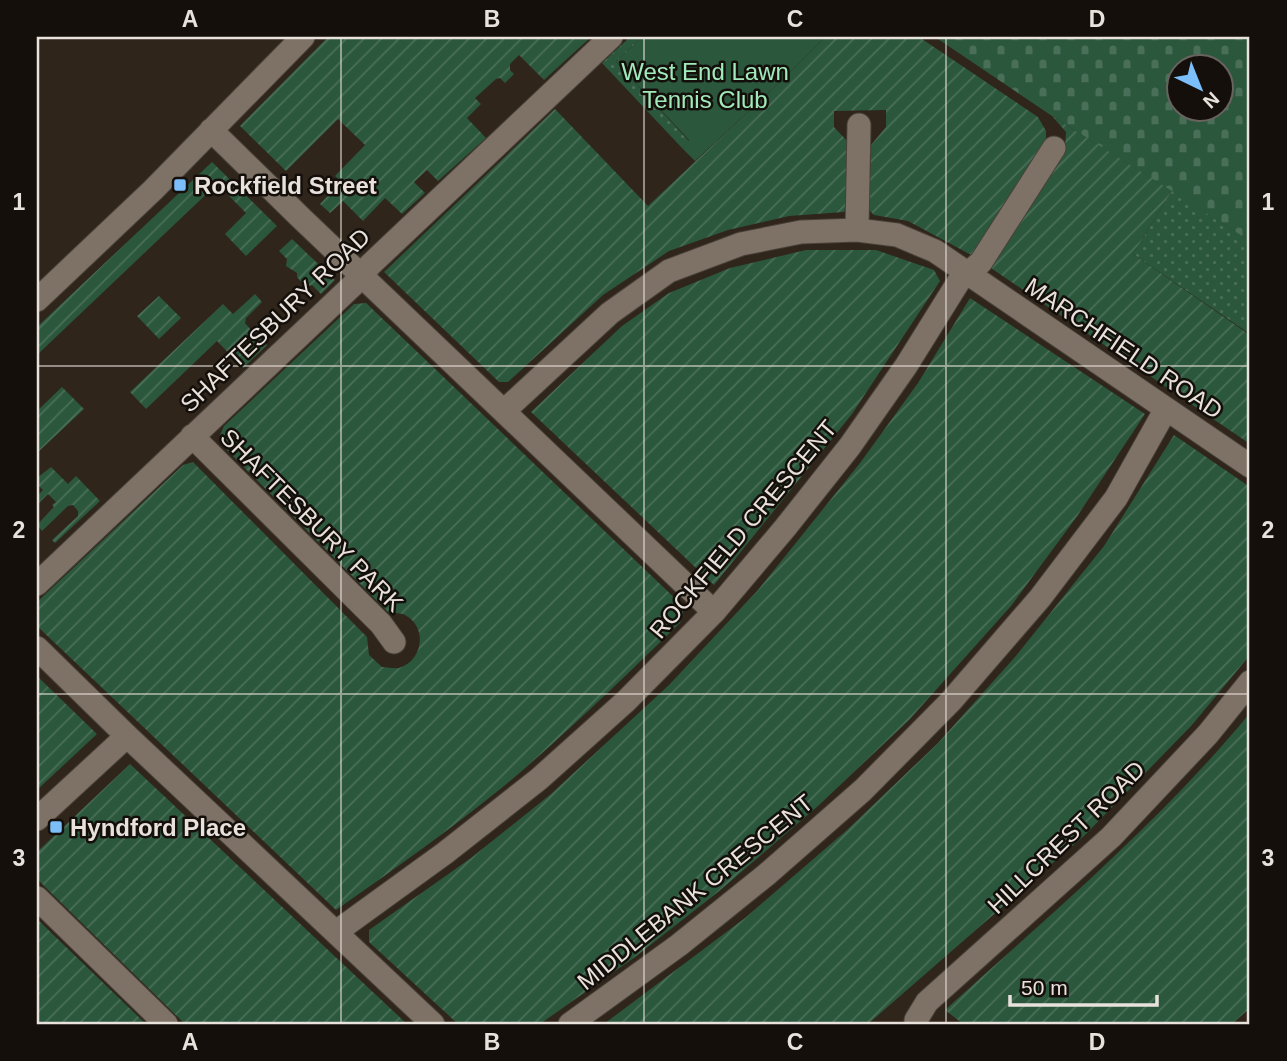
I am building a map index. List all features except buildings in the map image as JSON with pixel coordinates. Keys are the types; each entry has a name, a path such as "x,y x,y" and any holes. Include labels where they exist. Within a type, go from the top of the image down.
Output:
{"street":[{"path":"37,300 153,190 303,37"},
{"name":"SHAFTESBURY ROAD","path":"37,583 611,37"},
{"path":"857,230 859,125"},
{"path":"211,130 714,612"},
{"name":"ROCKFIELD CRESCENT","path":"336,932 445,853 539,779 626,701 714,612 850,446 906,366 959,281 981,262 1054,148"},
{"name":"MARCHFIELD ROAD","path":"504,411 610,313 669,271 740,244 801,232 857,230 897,235 935,251 1250,466"},
{"name":"MIDDLEBANK CRESCENT","path":"570,1024 679,945 766,875 863,790 951,701 1041,598 1116,498 1166,409"},
{"name":"SHAFTESBURY PARK","path":"192,436 381,624 394,642"},
{"path":"37,648 433,1024"},
{"name":"HILLCREST ROAD","path":"916,1024 927,1002 1111,837 1208,734 1250,682"},
{"path":"37,819 127,736"},
{"path":"37,898 166,1024"}],"green space":[{"path":"328,37 591,37 544,80 519,55 510,64 510,70 514,74 505,83 500,78 496,79 475,98 481,104 467,118 486,138 438,181 427,170 414,182 425,193 402,214 385,198 363,221 343,201 330,213 320,204 341,182 335,176 365,145 338,119 286,171 240,126"},
{"path":"630,37 642,37 616,62 689,141 682,148 602,63"},
{"name":"West End Lawn Tennis Club","path":"642,37 825,37 695,161 682,148 689,140 616,62"},
{"path":"825,37 919,37 1038,117 1046,131 1046,145 975,257 908,221 874,215 869,210 871,145 886,127 886,110 834,111 834,127 850,144 848,207 844,212 789,216 728,230 669,251 603,295 508,382 499,382 384,272 555,109 648,206"},
{"path":"935,37 1250,37 1250,241 1052,116"},
{"path":"1052,116 1172,191 1133,254 1250,335 1250,444 988,266 1065,147 1066,132"},
{"path":"212,162 277,226 246,256 225,234 246,213 217,184 37,355 37,327"},
{"path":"1172,191 1250,241 1250,334 1133,254"},
{"path":"292,239 335,280 321,294 312,285 309,286 304,281 302,283 297,273 286,266 287,259 279,251"},
{"path":"806,250 876,250 934,270 940,281 852,414 714,585 531,412 622,326 669,293 730,268"},
{"path":"255,294 262,302 246,318 245,323 251,330 271,312 276,316 257,334 267,345 243,368 217,341 146,409 130,392 223,304 233,314"},
{"path":"159,296 181,318 159,339 137,316"},
{"path":"970,298 1145,414 1078,515 1011,606 909,720 818,806 718,892 635,957 540,1024 458,1024 369,942 369,930 471,858 551,794 669,685 758,590 860,463 918,383"},
{"path":"366,303 682,605 683,614 680,623 527,767 442,834 336,910 37,626 37,602 183,465 193,462 367,637 369,655 382,667 397,668 407,664 418,651 420,643 420,635 412,620 403,614 389,613 222,445 220,435 224,426 354,304"},
{"path":"62,387 84,409 37,453 37,411"},
{"path":"1174,435 1250,487 1250,655 1192,725 1085,835 868,1024 604,1024 745,918 847,830 938,743 1015,657 1104,546"},
{"path":"51,467 68,484 76,476 100,501 55,543 52,540 78,516 78,511 73,505 68,506 42,531 37,525 56,502 48,494 37,505 37,496 43,490 37,484 37,478"},
{"path":"37,676 97,734 37,790"},
{"path":"1250,713 1250,1008 1232,1024 963,1024 945,1010 1142,830"},
{"path":"130,764 407,1024 185,1024 37,879 37,852"},
{"path":"37,919 146,1024 37,1024"}],"place":[{"name":"Rockfield Street","path":"180,185"},
{"name":"Hyndford Place","path":"56,827"}]}
